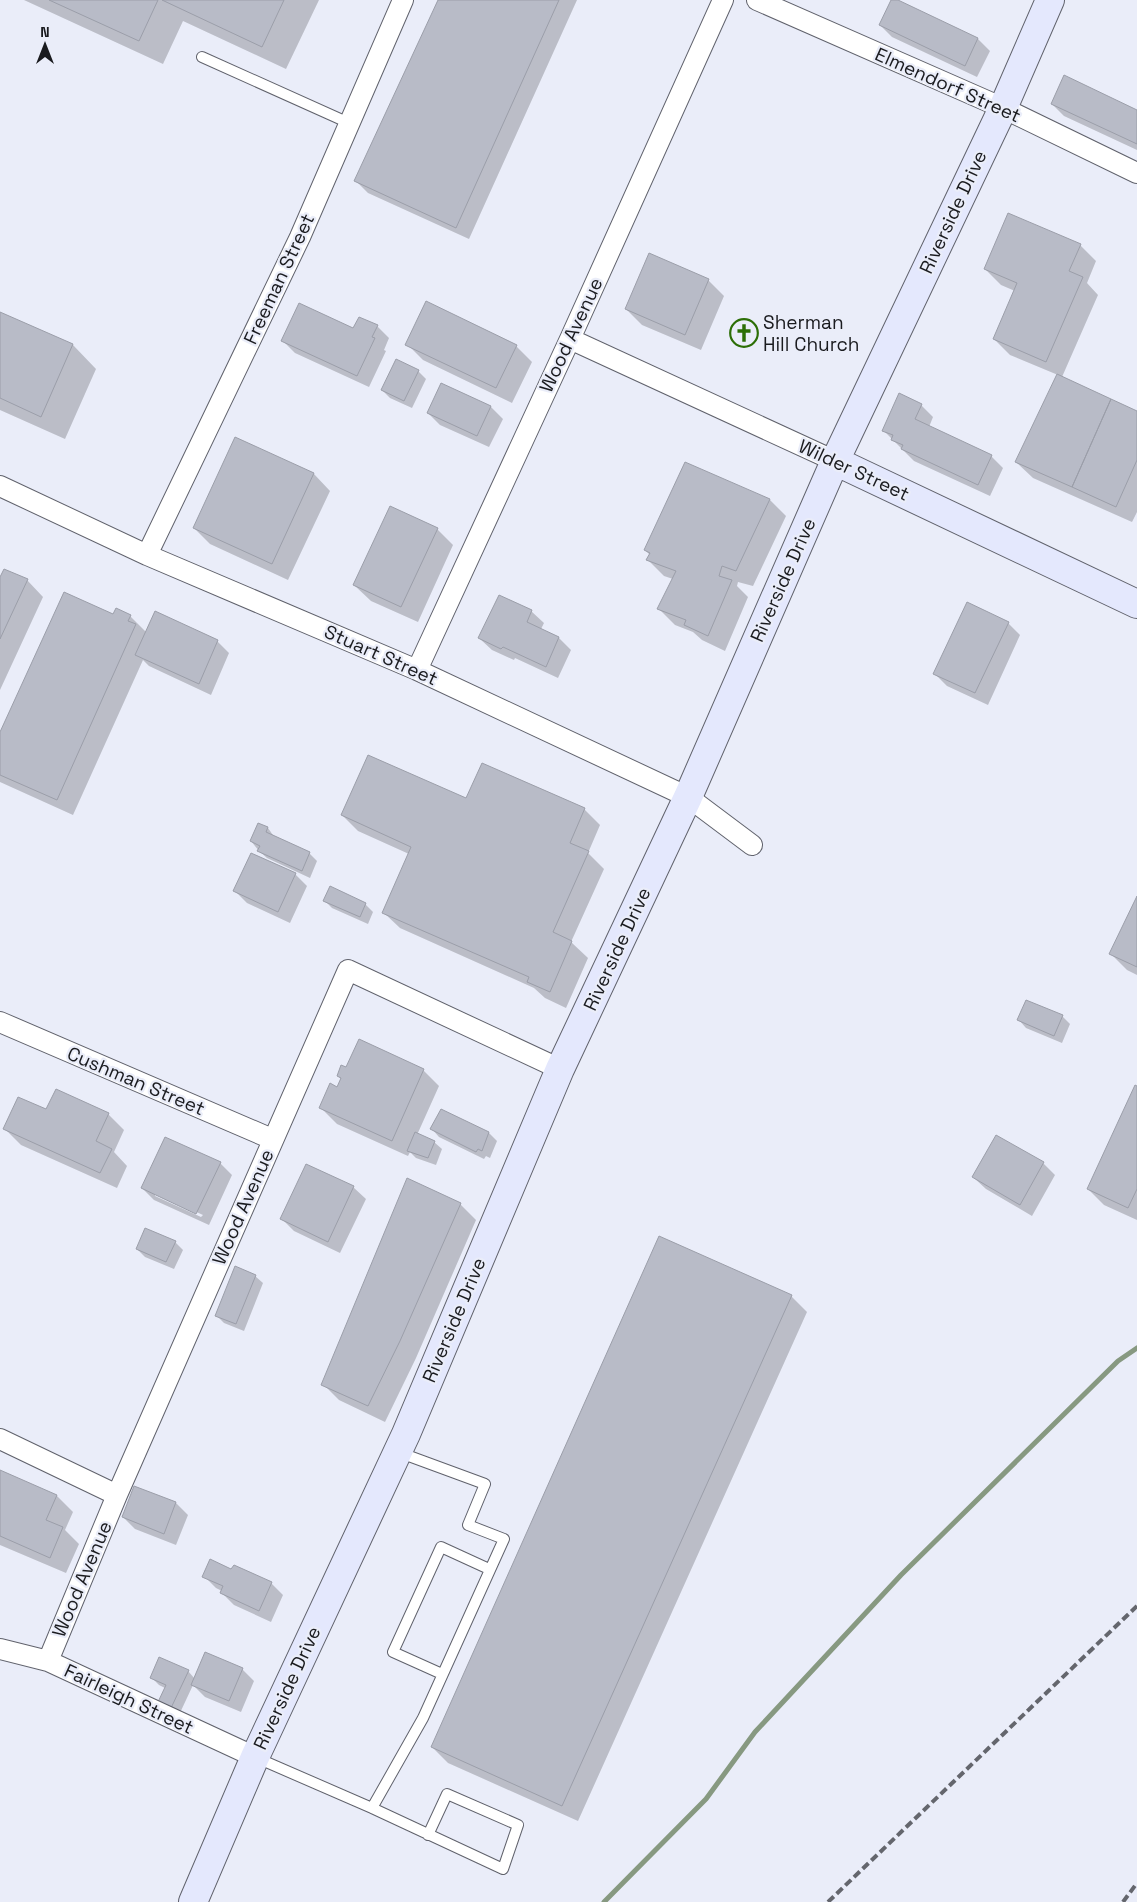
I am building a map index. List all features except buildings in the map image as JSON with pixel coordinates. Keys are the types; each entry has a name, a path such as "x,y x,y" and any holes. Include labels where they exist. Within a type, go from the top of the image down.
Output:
{"street":[{"name":"Freeman Street","path":"147,554 300,237 403,0"},
{"name":"Wood Avenue","path":"417,670 570,339 723,0"},
{"name":"Elmendorf Street","path":"757,0 1003,108 1137,173"},
{"name":"Riverside Drive","path":"193,1902 255,1756 397,1452 560,1069 688,797 835,461 1003,108 1050,0"},
{"name":"Wilder Street","path":"570,339 835,461 1137,604"},
{"name":"Stuart Street","path":"0,486 147,554 417,670 688,797 752,844"},
{"name":"Wood Avenue","path":"48,1661 117,1495 272,1139 348,970 560,1069"},
{"name":"Cushman Street","path":"0,1022 272,1139"},
{"path":"0,1438 117,1495"},
{"name":"Fairleigh Street","path":"2,1655 48,1661 255,1756"}],"lane":[{"path":"202,57 349,123"},
{"path":"372,1808 422,1718 504,1538 468,1525 484,1484 397,1452"},
{"path":"442,1674 393,1652 441,1547 489,1569"},
{"path":"255,1756 372,1808 428,1835 503,1869 518,1825 447,1794 428,1835"}],"waterway":[{"path":"604,1902 706,1799 755,1732 901,1575 1118,1361 1137,1348"}],"railway":[{"path":"828,1902 1137,1606"},
{"path":"1123,1902 1137,1883"}],"place":[{"name":"Sherman Hill Church","path":"744,333"}]}
